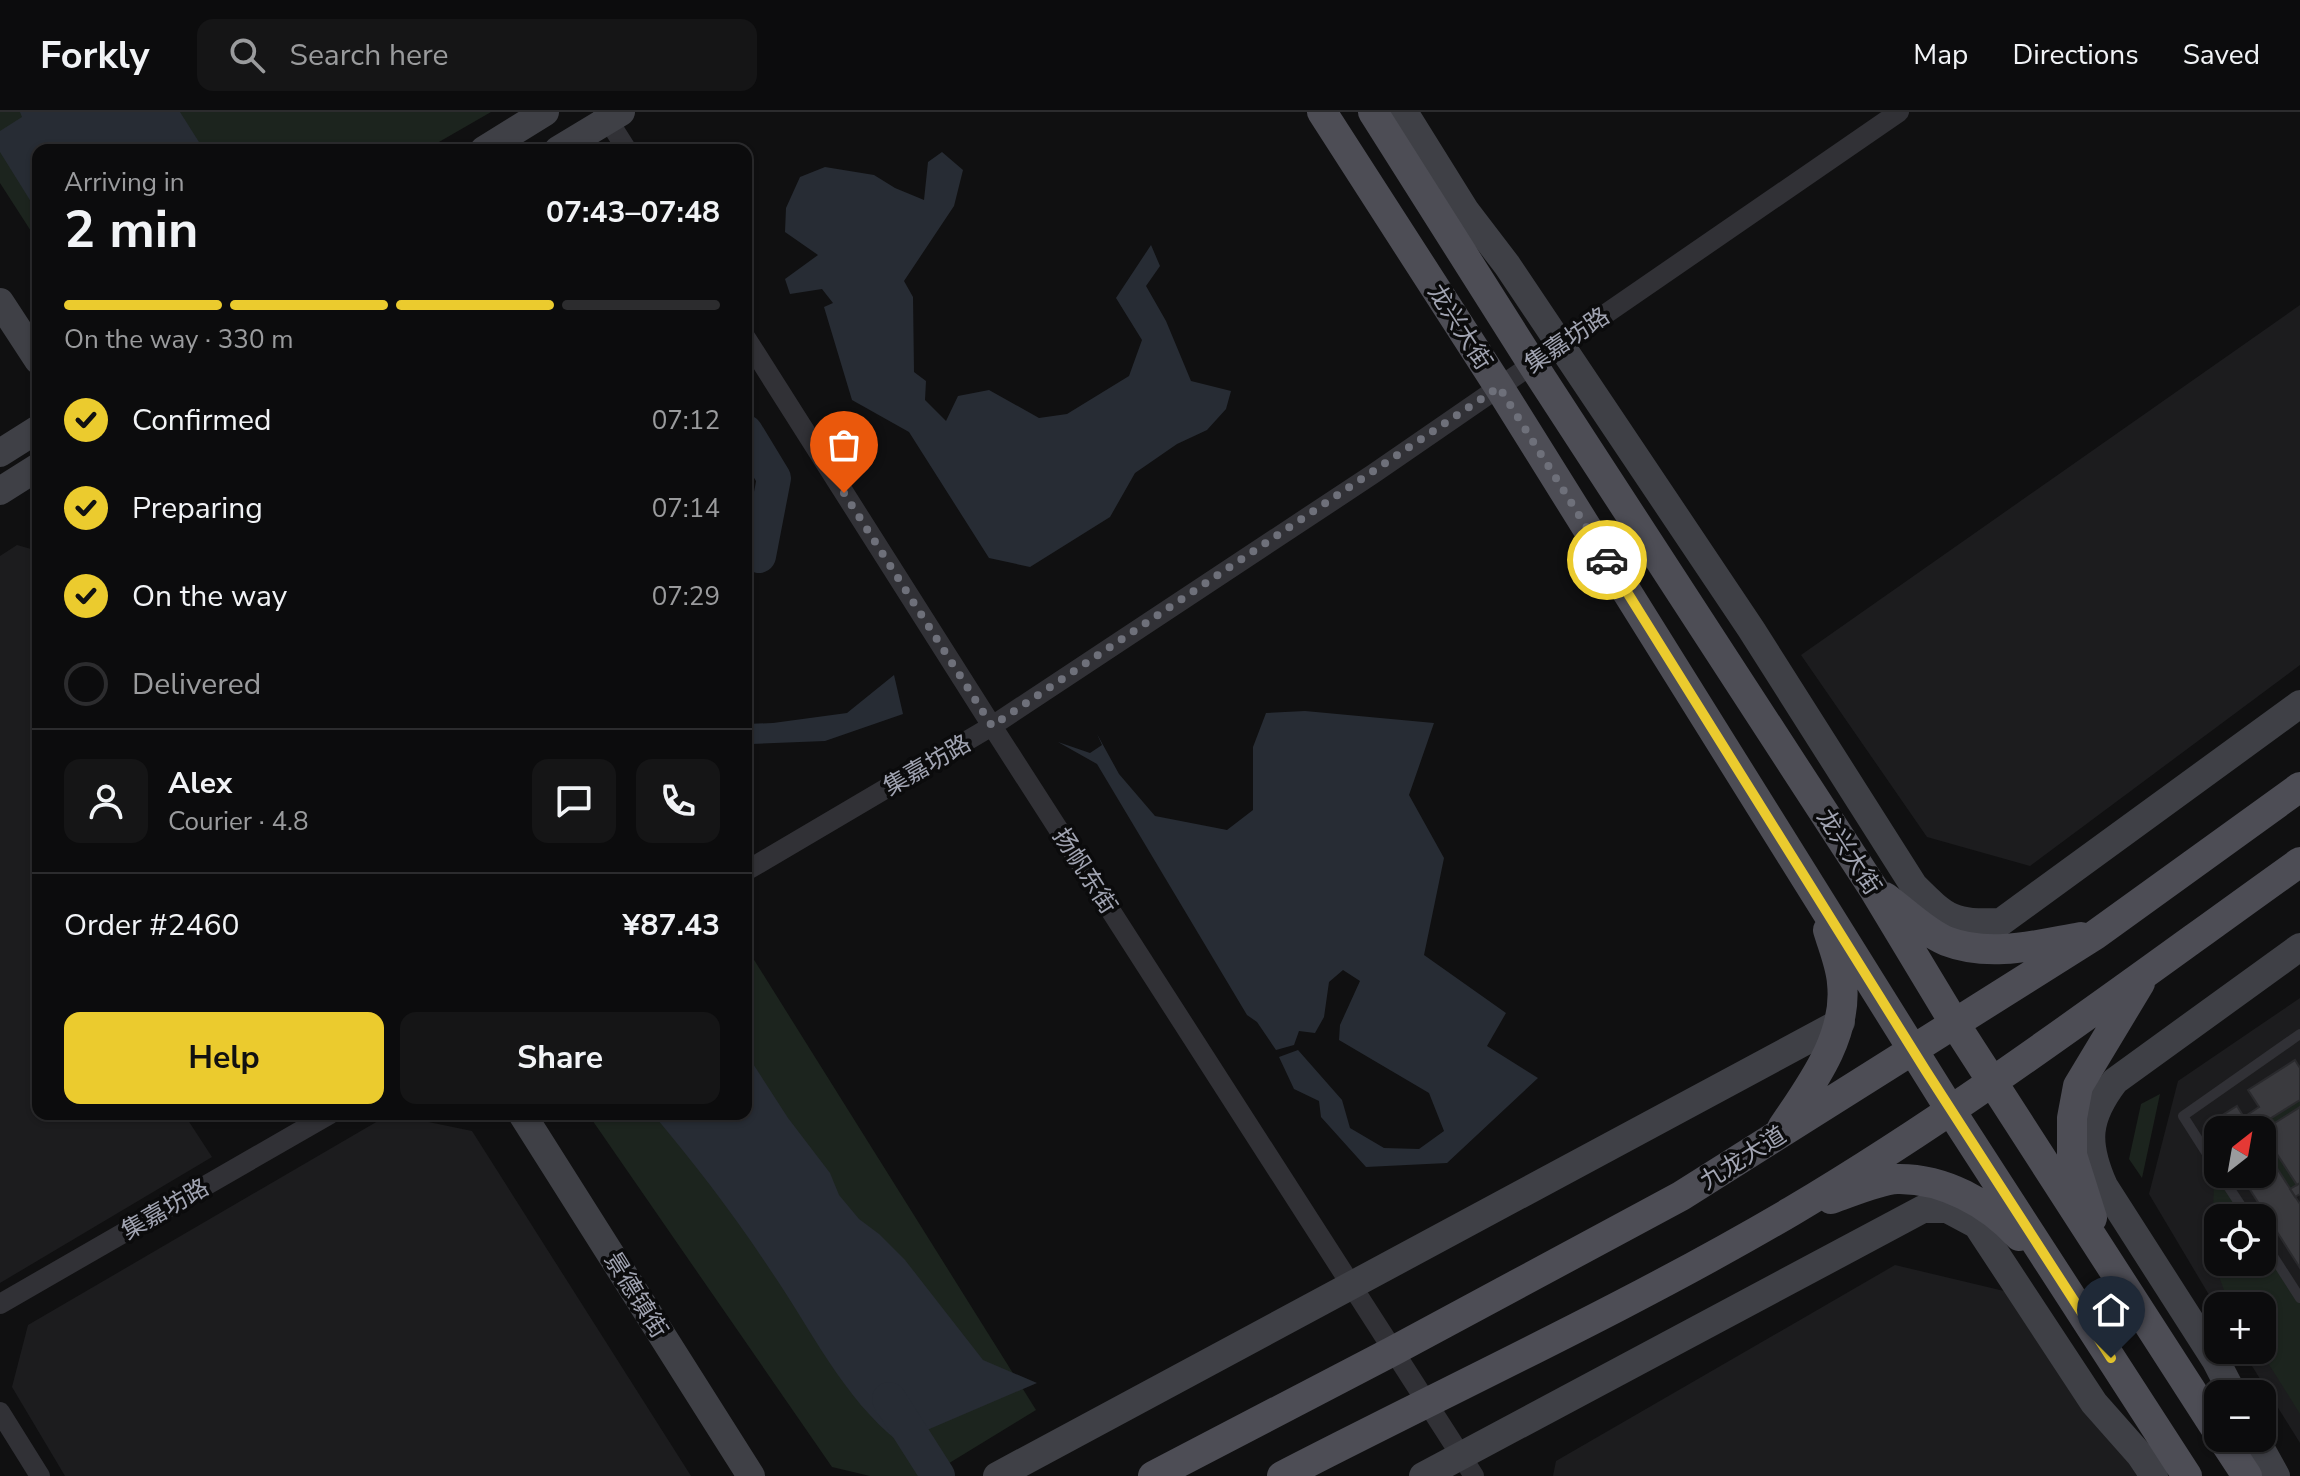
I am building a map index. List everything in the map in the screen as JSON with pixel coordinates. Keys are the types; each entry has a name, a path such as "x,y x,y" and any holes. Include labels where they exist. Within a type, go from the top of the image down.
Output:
{"main road":[{"path":"494,144 545,112"},
{"name":"龙兴大街","path":"1322,112 1499,387 1951,1111 2187,1476"},
{"name":"龙兴大街","path":"1373,112 1533,365 1873,888 1955,1024 2204,1410"},
{"path":"1404,112 1465,210 1507,265 1751,629 1914,886 1968,936 1994,951 2095,935"},
{"path":"567,144 611,115"},
{"path":"0,302 32,351"},
{"path":"0,453 32,433"},
{"path":"0,491 32,471"},
{"path":"1873,888 1943,940 1968,936 2001,922 2300,704"},
{"name":"九龙大道","path":"1153,1476 1681,1196 2095,935 2300,787"},
{"path":"1282,1476 1604,1313 1791,1211 1951,1111 2300,862"},
{"path":"1776,1137 1817,1077 1841,1022 1842,983 1819,897"},
{"path":"2226,1380 2104,1186 2091,1157 2092,1126 2102,1098 2115,1081 2300,947"},
{"path":"2104,1255 2072,1155 2072,1118 2078,1086 2146,971"},
{"path":"997,1476 1841,1022"},
{"name":"景德镇街","path":"526,1120 751,1476"},
{"path":"1791,1211 1895,1179 1946,1186 2001,1216 2066,1287"},
{"path":"1423,1476 1468,1466 1923,1209 1947,1209 1977,1225 2094,1403 2140,1455 2154,1476"},
{"path":"2231,1452 2247,1476"},
{"path":"2263,1452 2276,1476"}],"street":[{"name":"集嘉坊路","path":"752,867 992,726 1533,365 1899,112"},
{"path":"611,115 624,144"},
{"name":"扬帆东街","path":"752,347 1468,1466"},
{"name":"集嘉坊路","path":"0,1304 320,1120"},
{"path":"0,1412 40,1476"}],"lane":[{"path":"2204,1149 2183,1116 2300,1034"},
{"path":"2276,1261 2300,1298"}],"shaded area":[{"path":"0,112 491,112 435,144 32,144 32,233 0,183"},
{"path":"20,112 180,112 200,144 32,144 32,203 0,152 0,131 22,117"},
{"path":"942,152 963,170 954,206 904,281 913,297 914,372 926,381 925,400 946,421 958,396 989,390 1039,418 1067,414 1129,376 1142,340 1116,298 1151,245 1160,266 1146,286 1166,321 1191,381 1231,391 1226,409 1207,430 1177,444 1135,473 1110,517 1030,567 989,558 909,432 852,400 824,307 833,303 822,289 790,294 785,279 818,255 785,232 786,208 800,177 825,167 874,175 924,200 928,162"},
{"path":"2300,305 2300,665 2030,866 1927,837 1801,655"},
{"path":"17,545 32,549 32,1120 188,1120 212,1157 0,1283 0,556"},
{"path":"894,675 903,714 825,741 752,744 752,724 847,713"},
{"path":"1305,711 1434,723 1409,795 1444,858 1424,955 1506,1013 1487,1046 1538,1078 1447,1163 1366,1167 1321,1117 1319,1101 1294,1089 1279,1057 1298,1050 1342,1100 1350,1128 1384,1148 1419,1149 1444,1131 1429,1093 1339,1040 1340,1025 1360,981 1343,970 1329,982 1324,1017 1315,1033 1299,1031 1294,1045 1276,1050 1257,1022 1247,1015 1097,764 1058,742 1090,753 1102,745 1097,734 1119,774 1155,816 1227,830 1253,810 1253,747 1266,713"},
{"path":"752,957 1036,1410 928,1476 870,1476 832,1467 592,1120 752,1120"},
{"path":"2300,998 2300,1443 2276,1405 2276,1380 2261,1380 2251,1364 2276,1364 2276,1292 2207,1292 2149,1194 2178,1081"},
{"path":"752,1062 788,1118 830,1173 839,1195 859,1219 905,1260 983,1360 1037,1383 899,1442 844,1384 786,1293 699,1171 658,1120 752,1120"},
{"path":"2160,1094 2142,1178 2129,1159 2141,1104"},
{"path":"2300,1100 2300,1107 2276,1122 2275,1116"},
{"path":"380,1120 419,1120 472,1131 691,1476 65,1476 12,1387 28,1325"},
{"path":"2276,1153 2297,1185 2290,1189 2276,1167"},
{"path":"2214,1188 2229,1188 2240,1204 2213,1204"},
{"path":"2276,1261 2300,1298 2300,1414 2269,1364 2276,1364 2276,1292 2224,1290 2220,1276 2276,1276"},
{"path":"1895,1265 2025,1296 2137,1476 1553,1476 1556,1461"}],"building":[{"path":"2295,1060 2300,1068 2300,1100 2274,1116 2246,1116 2259,1107 2248,1090"},
{"path":"2237,1106 2243,1116 2221,1116"},
{"path":"2300,1107 2300,1183 2297,1185 2276,1153 2276,1122"},
{"path":"2276,1167 2300,1204 2300,1268 2276,1230 2276,1204 2259,1204 2249,1188 2276,1188"},
{"path":"2300,1183 2300,1194 2295,1197 2290,1189"}],"waterway":[{"path":"752,442 774,478 759,556"},
{"path":"889,1399 938,1476"}],"way so far":[{"path":"844,493 992,726 1499,387 1607,560"}],"route":[{"path":"1607,560 1926,1071 2111,1358"}]}
